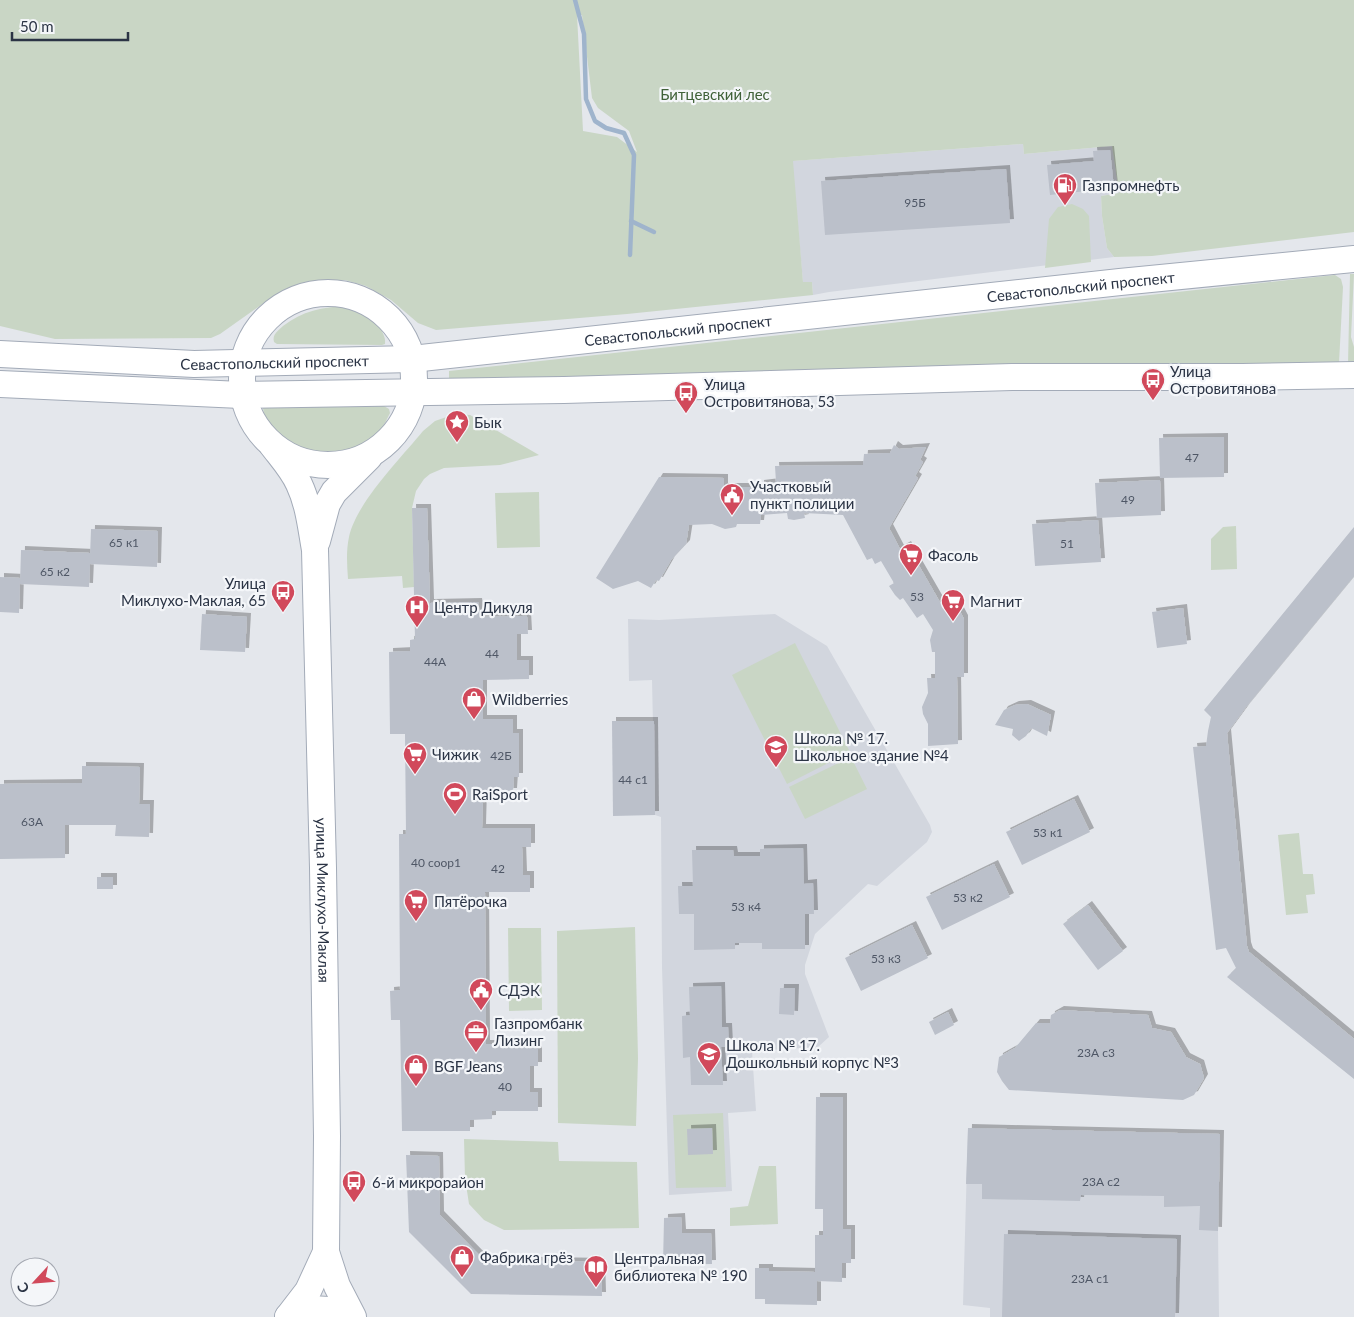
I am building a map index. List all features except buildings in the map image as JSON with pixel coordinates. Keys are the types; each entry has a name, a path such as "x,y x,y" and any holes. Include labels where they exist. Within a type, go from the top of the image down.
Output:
{"main road":[{"name":"Севастопольский проспект","path":"0,354 194,364 412,359 1110,283 1354,259"},
{"path":"340,294 358,297 376,305 393,319 405,338 412,359 414,376 413,394 406,414 399,426 380,446 362,457 344,463 326,465 306,462 289,456 272,445 258,431 247,414 241,395 240,363 248,344 258,330 287,307 321,295 340,294"},
{"name":"Севастопольский проспект","path":"0,384 241,395 413,394 1012,377 1354,375"},
{"name":"улица Миклухо-Маклая","path":"272,445 299,484 310,517 315,550 323,868 327,1136 326,1252 337,1286 353,1317"},
{"name":"улица Миклухо-Маклая","path":"315,550 322,518 334,492 380,446"},
{"name":"улица Миклухо-Маклая","path":"288,1317 308,1290 326,1252"},
{"path":"288,1317 305,1310 323,1309 346,1317"}],"shaded area":[{"path":"1023,144 1024,154 1112,146 1119,193 1101,196 1107,248 1114,257 813,295 812,282 803,282 792,161"},
{"name":"Школа № 17. Школьное здание №4","path":"775,614 827,646 930,825 932,832 927,842 877,886 868,884 815,934 805,965 805,974 829,1037 818,1047 752,1051 756,1111 728,1113 732,1191 669,1195 662,967 661,817 655,815 652,680 629,681 628,619 659,620"},
{"path":"968,1128 1220,1134 1219,1317 990,1317 990,1308 963,1305"}],"green space":[{"name":"Битцевский лес","path":"0,0 1354,0 1354,232 1152,256 1114,257 1107,248 1101,196 1119,193 1112,146 1024,154 1023,144 793,161 803,282 812,282 813,295 627,314 436,330 418,323 391,300 366,286 345,280 318,280 294,286 211,338 55,339 0,326","holes":["577,15 582,15 592,98 598,108 629,131 637,152 617,137 583,131"]},
{"path":"1072,204 1083,209 1089,216 1091,262 1045,268 1049,219 1058,207"},
{"path":"1350,274 1354,274 1351,337 1354,347 1354,364 1348,364"},
{"path":"1335,275 1341,279 1343,287 1339,363 449,381 449,371"},
{"path":"346,306 373,319 382,331 385,344 277,344 274,342 277,331 305,313 329,307"},
{"path":"264,406 384,406 389,409 390,413 380,432 371,442 358,451 342,455 325,456 307,453 291,447 278,437 268,424"},
{"path":"455,414 470,415 539,455 500,465 444,468 430,474 416,491 412,508 414,587 403,588 402,576 348,579 348,542 353,524 360,510 380,481 423,431 435,421"},
{"path":"539,492 540,547 497,548 495,493"},
{"path":"1236,526 1237,569 1211,570 1211,539 1223,527"},
{"path":"795,643 850,752 787,784 732,675"},
{"path":"851,757 867,789 805,819 789,787"},
{"path":"1299,833 1303,874 1313,874 1315,894 1306,895 1308,913 1286,915 1278,835"},
{"path":"635,927 638,1058 636,1126 558,1123 557,931"},
{"path":"508,928 541,928 542,1010 509,1011"},
{"path":"723,1113 726,1187 676,1188 673,1115"},
{"path":"464,1139 558,1142 559,1161 637,1162 639,1228 504,1230 484,1220 469,1204 465,1178"},
{"path":"759,1166 776,1166 778,1224 730,1226 730,1208 748,1206"}],"waterway":[{"path":"575,0 584,34 586,99 595,121 606,128 624,133 634,155 630,255"},
{"path":"631,221 654,232"}],"place":[{"name":"Газпромнефть","path":"1065,206"},
{"name":"Улица Островитянова","path":"1153,401"},
{"name":"Улица Островитянова, 53","path":"686,414"},
{"name":"Бык","path":"457,443"},
{"name":"Участковый пункт полиции","path":"732,516"},
{"name":"Фасоль","path":"911,576"},
{"name":"Улица Миклухо-Маклая, 65","path":"283,613"},
{"name":"Магнит","path":"953,622"},
{"name":"Центр Дикуля","path":"417,628"},
{"name":"Wildberries","path":"474,720"},
{"name":"Школа № 17. Школьное здание №4","path":"776,768"},
{"name":"Чижик","path":"415,775"},
{"name":"RaiSport","path":"455,815"},
{"name":"Пятёрочка","path":"416,922"},
{"name":"СДЭК","path":"481,1011"},
{"name":"Газпромбанк Лизинг","path":"476,1053"},
{"name":"Школа № 17. Дошкольный корпус №3","path":"709,1075"},
{"name":"BGF Jeans","path":"416,1087"},
{"name":"6-й микрорайон","path":"354,1203"},
{"name":"Фабрика грёз","path":"462,1278"},
{"name":"Центральная библиотека № 190","path":"596,1288"}]}
